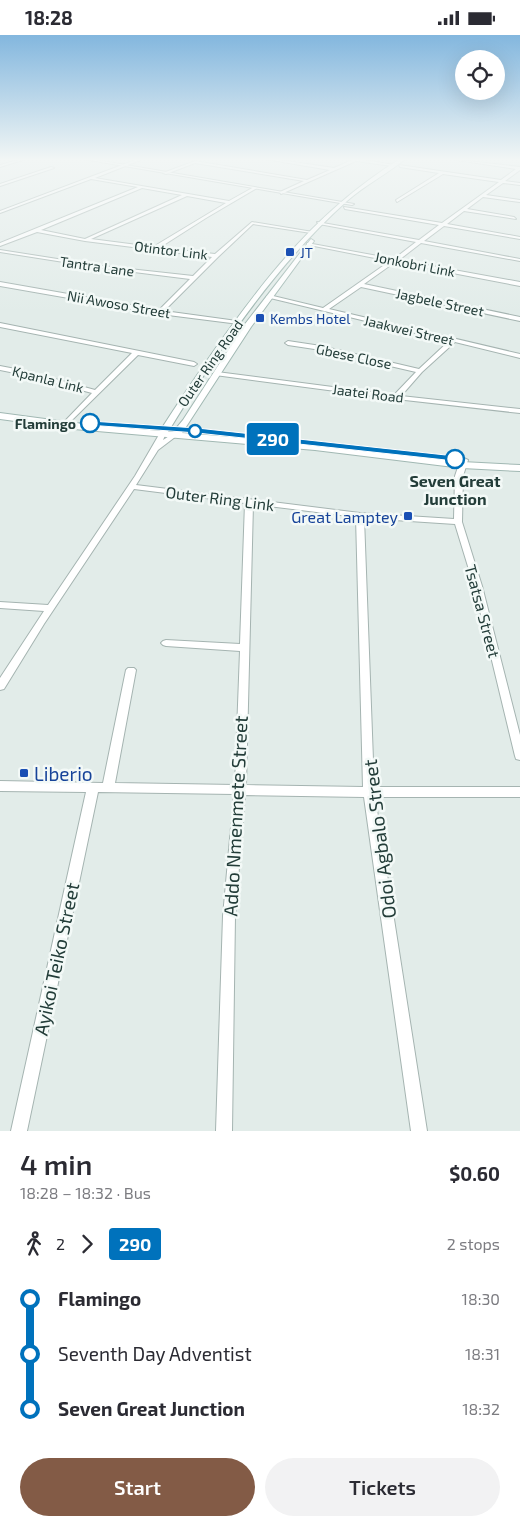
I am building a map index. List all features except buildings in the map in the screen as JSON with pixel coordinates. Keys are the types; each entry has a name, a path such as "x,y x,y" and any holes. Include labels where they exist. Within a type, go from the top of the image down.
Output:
{"main road":[{"name":"Outer Ring Road","path":"164,431 237,323 286,260 311,232 339,210"},
{"name":"Outer Ring Road","path":"178,432 269,297 324,223"},
{"path":"0,416 74,426 178,432 520,468"}],"street":[{"path":"0,245 85,210"},
{"path":"86,240 152,210"},
{"path":"156,248 215,210"},
{"path":"365,210 520,239"},
{"path":"324,310 396,261 440,225 464,210"},
{"path":"465,210 514,218"},
{"path":"160,312 216,255 252,223 311,232"},
{"path":"324,223 520,260"},
{"name":"Otintor Link","path":"36,230 86,240 216,255"},
{"name":"Jonkobri Link","path":"309,244 520,284"},
{"name":"Tantra Lane","path":"0,251 102,267 194,278"},
{"name":"Nii Awoso Street","path":"0,284 160,312 237,323"},
{"name":"Jagbele Street","path":"361,285 520,319"},
{"name":"Jaakwei Street","path":"269,297 520,356"},
{"path":"0,325 194,364"},
{"path":"396,397 420,371 453,341"},
{"name":"Gbese Close","path":"288,343 321,348 420,371"},
{"path":"67,424 96,392 137,352"},
{"name":"Kpanla Link","path":"0,368 96,392"},
{"name":"Jaatei Road","path":"217,374 520,411"},
{"name":"Outer Ring Road","path":"0,686 132,487 155,450 164,431"},
{"name":"Outer Ring Road","path":"155,450 178,432"},
{"name":"Tsatsa Street","path":"463,463 457,499 458,522 478,586 520,756"},
{"name":"Outer Ring Link","path":"132,487 360,515 458,522"},
{"name":"Addo Nmenmete Street","path":"224,1131 229,916 240,790 249,501"},
{"name":"Odoi Agbalo Street","path":"360,515 369,792 418,1131"},
{"path":"0,605 50,608"},
{"path":"166,643 243,648"},
{"path":"108,787 131,670"},
{"path":"0,786 369,792 520,792"},
{"name":"Ayikoi Teiko Street","path":"19,1131 93,787"}],"bus line":[{"name":"290","path":"90,423 197,431 455,459"}],"place":[{"name":"JT","path":"290,252"},
{"name":"Kembs Hotel","path":"260,318"},
{"name":"Flamingo","path":"90,423"},
{"name":"Seven Great Junction","path":"455,459"},
{"name":"Great Lamptey","path":"408,516"},
{"name":"Liberio","path":"24,773"}]}
